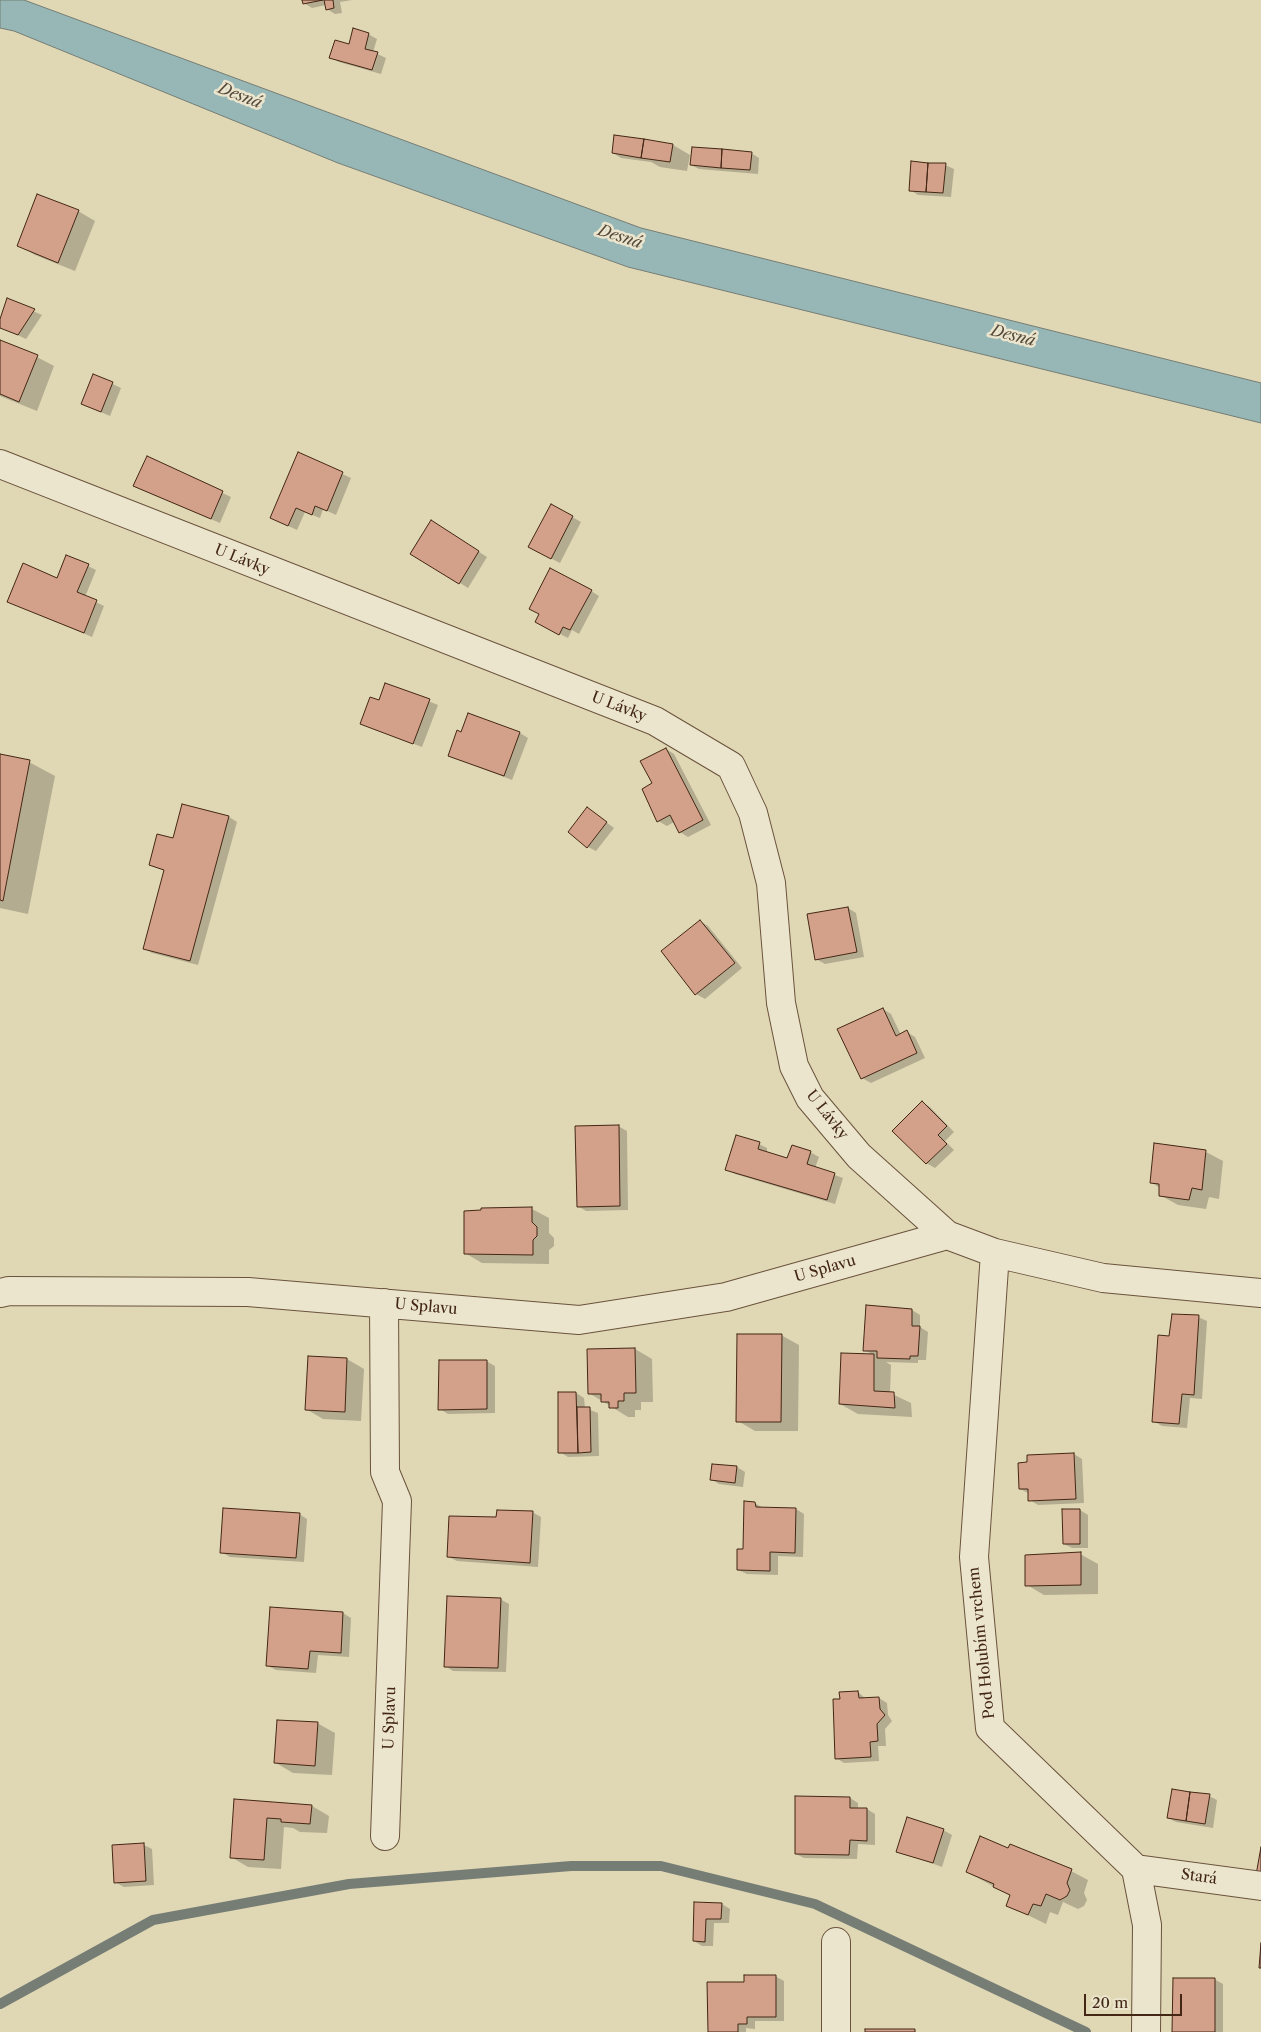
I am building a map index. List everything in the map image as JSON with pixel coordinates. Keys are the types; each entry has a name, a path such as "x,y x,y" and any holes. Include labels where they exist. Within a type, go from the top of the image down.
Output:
{"street":[{"name":"U Lávky","path":"0,464 538,677 655,721 731,766 753,813 771,883 781,1003 794,1066 810,1098 859,1156 948,1234"},
{"path":"948,1234 995,1253 1103,1278 1261,1293"},
{"name":"U Splavu","path":"0,1293 9,1291 248,1292 578,1320 726,1297 948,1234"},
{"name":"Pod Holubím vrchem","path":"995,1253 974,1557 990,1728 1136,1869"},
{"name":"U Splavu","path":"384,1303 385,1472 397,1502 386,1836"},
{"path":"1136,1869 1147,1925 1146,2032"},
{"name":"Stará","path":"1136,1869 1261,1886"},
{"path":"836,1942 836,2032"}],"water":[{"name":"Desná","path":"0,0 24,0 641,228 1261,383 1261,423 628,267 338,163 14,31 0,28"}],"building":[{"path":"302,0 323,0 303,4"},
{"path":"324,0 333,0 334,8 326,10"},
{"path":"353,28 369,33 365,49 378,52 372,70 329,58 335,40 349,44"},
{"path":"614,135 644,139 641,158 612,153"},
{"path":"644,139 673,144 670,162 641,158"},
{"path":"692,147 722,149 721,168 690,165"},
{"path":"722,149 752,152 750,170 721,168"},
{"path":"911,161 928,163 926,192 909,191"},
{"path":"928,163 946,163 943,193 926,192"},
{"path":"37,194 79,210 58,263 17,246"},
{"path":"7,298 35,309 18,335 0,328 0,319"},
{"path":"0,340 38,355 19,402 0,394"},
{"path":"93,374 113,382 101,412 81,404"},
{"path":"298,452 343,472 327,511 315,506 312,515 296,508 288,526 270,518"},
{"path":"147,456 223,491 211,519 133,486"},
{"path":"551,504 573,516 551,559 528,547"},
{"path":"431,520 479,551 459,584 410,554"},
{"path":"66,555 89,564 77,592 97,600 84,633 7,602 23,563 57,578"},
{"path":"550,568 592,590 570,630 563,627 559,635 535,622 539,614 529,609"},
{"path":"385,683 430,699 413,744 360,724 370,697 379,700"},
{"path":"468,713 520,732 504,776 448,756 457,730 461,732"},
{"path":"666,748 703,820 679,833 670,815 657,822 642,789 652,783 640,761"},
{"path":"0,754 30,760 3,901 0,900"},
{"path":"182,804 229,816 190,961 143,949 164,870 149,865 157,834 173,838"},
{"path":"587,807 607,822 587,848 568,832"},
{"path":"848,907 857,952 815,960 807,914"},
{"path":"700,920 735,963 695,995 661,951"},
{"path":"883,1008 896,1036 907,1030 917,1053 861,1079 837,1029"},
{"path":"922,1101 947,1126 938,1135 947,1144 926,1164 892,1131"},
{"path":"619,1125 620,1206 577,1207 575,1126"},
{"path":"736,1135 760,1142 758,1149 787,1158 792,1145 811,1151 807,1164 835,1173 827,1200 725,1170"},
{"path":"1154,1143 1206,1150 1202,1190 1192,1188 1189,1200 1159,1196 1159,1184 1150,1183"},
{"path":"532,1207 532,1222 537,1227 537,1236 533,1240 533,1255 464,1254 464,1211 481,1210 481,1208"},
{"path":"866,1305 912,1309 912,1326 920,1326 918,1356 910,1356 910,1359 877,1358 877,1351 863,1351"},
{"path":"1172,1314 1199,1315 1194,1395 1182,1394 1179,1424 1152,1422 1158,1335 1169,1336"},
{"path":"737,1334 782,1334 781,1422 736,1422"},
{"path":"635,1348 636,1393 624,1393 624,1401 618,1401 618,1408 609,1408 609,1402 601,1402 601,1394 588,1394 587,1349"},
{"path":"841,1353 874,1354 874,1391 894,1392 895,1408 839,1404"},
{"path":"308,1356 347,1358 345,1412 305,1410"},
{"path":"439,1360 487,1360 487,1409 438,1410"},
{"path":"558,1392 576,1392 578,1453 558,1453"},
{"path":"577,1407 590,1407 591,1452 578,1453"},
{"path":"1074,1453 1076,1499 1028,1501 1028,1489 1019,1489 1018,1463 1027,1462 1027,1455"},
{"path":"712,1464 737,1466 735,1483 710,1480"},
{"path":"744,1501 755,1502 756,1507 796,1508 795,1553 770,1552 770,1571 737,1570 737,1549 743,1549"},
{"path":"223,1508 300,1513 296,1558 220,1553"},
{"path":"1062,1509 1080,1509 1080,1544 1063,1544"},
{"path":"497,1510 533,1511 530,1563 447,1557 449,1516 496,1517"},
{"path":"1081,1552 1081,1585 1025,1586 1025,1555"},
{"path":"447,1596 501,1598 498,1668 444,1667"},
{"path":"270,1607 343,1612 341,1653 310,1651 308,1669 266,1666"},
{"path":"858,1691 859,1698 879,1697 880,1709 885,1715 877,1724 878,1741 870,1742 871,1757 835,1759 833,1699 840,1699 839,1692"},
{"path":"277,1720 318,1722 315,1766 274,1763"},
{"path":"1172,1789 1190,1792 1186,1821 1167,1818"},
{"path":"1190,1792 1210,1794 1205,1824 1186,1821"},
{"path":"795,1796 850,1797 850,1808 867,1808 867,1841 850,1840 849,1855 795,1854"},
{"path":"234,1799 312,1805 310,1824 281,1822 281,1819 267,1818 264,1860 230,1858"},
{"path":"907,1817 944,1829 933,1863 896,1852"},
{"path":"980,1836 1008,1848 1010,1844 1072,1869 1067,1883 1070,1890 1067,1896 1060,1900 1046,1894 1041,1906 1033,1904 1028,1915 1006,1906 1010,1895 993,1887 994,1884 966,1872"},
{"path":"144,1843 146,1881 114,1883 112,1845"},
{"path":"1261,1847 1261,1876 1256,1875"},
{"path":"694,1902 722,1903 721,1919 706,1919 705,1942 693,1941"},
{"path":"1261,1943 1261,1968 1259,1968"},
{"path":"744,1975 776,1975 776,2017 747,2017 747,2024 738,2024 738,2032 708,2032 707,1982 744,1982"},
{"path":"1173,1978 1215,1978 1215,2032 1172,2032"},
{"path":"865,2029 915,2029 915,2032 865,2032"}],"waterway":[{"path":"0,2004 153,1920 349,1884 571,1866 661,1866 815,1904 1086,2032"}]}
